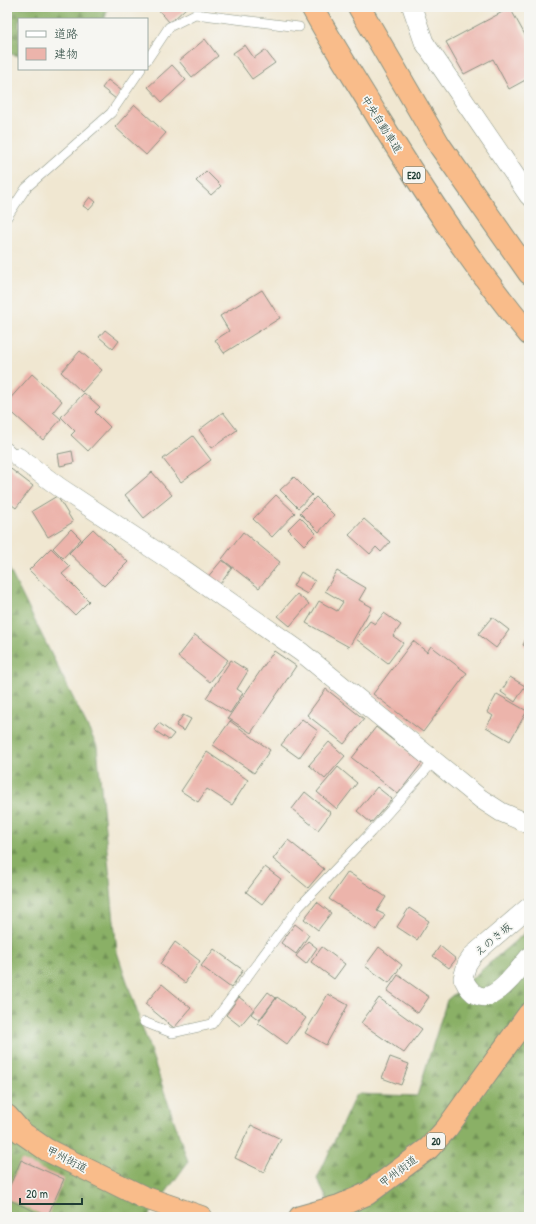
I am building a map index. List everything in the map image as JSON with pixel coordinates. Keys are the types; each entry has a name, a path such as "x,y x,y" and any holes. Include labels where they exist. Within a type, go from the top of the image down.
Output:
{"highway":[{"name":"中央自動車道","path":"312,7 327,34 416,178 460,243 529,334"},
{"path":"359,7 440,146 529,273"},
{"name":"甲州街道","path":"300,1217 339,1206 367,1194 429,1148 448,1128 529,1014"},
{"name":"甲州街道","path":"7,1116 21,1132 47,1150 143,1197 172,1213 201,1217"}],"street":[{"path":"412,7 424,42 529,196"},
{"path":"13,452 59,487 183,569 301,652 480,799 501,812 529,824"},
{"name":"えのき坂","path":"529,907 473,955 467,964 462,978 467,988 483,997 489,997 506,985 529,957"}],"lane":[{"path":"148,58 169,27 195,14 299,27"},
{"path":"7,217 26,188 111,114 140,70"},
{"path":"144,1022 172,1034 212,1024 299,907 371,832 434,761"}],"green space":[{"path":"7,7 108,7 105,18 18,18 18,56 7,53"},
{"path":"7,565 97,746 117,952 188,1162 148,1217 7,1217"},
{"path":"529,929 529,1217 336,1217 317,1179 356,1094 417,1096 447,1000"}],"building":[{"path":"156,7 187,7 170,23"},
{"path":"510,8 529,42 529,78 509,89 493,59 464,74 446,42"},
{"path":"205,39 218,56 192,77 179,61"},
{"path":"245,45 254,58 265,50 275,63 252,79 233,53"},
{"path":"172,65 186,80 162,102 148,87"},
{"path":"108,80 122,91 116,99 102,88"},
{"path":"135,105 166,133 146,155 115,127"},
{"path":"206,171 221,186 211,195 196,181"},
{"path":"90,197 96,202 89,210 83,206"},
{"path":"262,290 280,318 224,353 215,340 229,331 220,316"},
{"path":"105,330 119,341 113,349 99,337"},
{"path":"80,351 102,370 82,392 61,372"},
{"path":"32,374 62,401 53,412 61,419 43,440 7,408 7,402"},
{"path":"84,393 100,407 95,412 110,427 88,451 71,435 75,431 61,417"},
{"path":"223,412 237,430 212,448 199,430"},
{"path":"193,436 211,460 181,482 163,459"},
{"path":"72,451 74,463 60,466 58,454"},
{"path":"7,466 33,486 16,508 7,501"},
{"path":"152,472 172,495 144,518 125,495"},
{"path":"294,477 312,495 298,508 280,490"},
{"path":"276,495 295,513 272,537 253,519"},
{"path":"57,496 73,522 48,537 32,511"},
{"path":"316,497 334,515 319,532 300,513"},
{"path":"300,517 316,533 304,545 288,529"},
{"path":"364,519 390,542 381,552 376,547 370,554 349,535"},
{"path":"71,529 81,539 63,558 53,548"},
{"path":"93,529 128,562 104,586 69,553"},
{"path":"243,532 280,562 259,588 222,559"},
{"path":"51,548 70,567 62,574 89,601 75,615 29,570"},
{"path":"222,560 232,568 217,588 206,579"},
{"path":"337,571 366,588 359,600 372,607 349,647 306,623 319,601 337,611 343,602 325,591"},
{"path":"301,572 315,581 307,594 293,586"},
{"path":"297,594 309,604 290,626 278,616"},
{"path":"384,613 401,625 393,636 403,643 388,663 356,639 370,621 375,624"},
{"path":"492,617 509,630 496,648 478,634"},
{"path":"529,633 529,648 523,645"},
{"path":"195,635 228,660 210,682 178,657"},
{"path":"413,641 427,652 431,646 467,673 423,732 373,694"},
{"path":"274,651 296,666 251,733 228,718"},
{"path":"231,660 248,671 237,689 243,693 230,713 206,698"},
{"path":"510,677 525,686 515,702 501,692"},
{"path":"326,689 364,719 344,744 307,715"},
{"path":"497,694 527,711 510,741 486,727 493,716 487,712"},
{"path":"183,715 191,719 184,731 176,726"},
{"path":"302,719 318,731 299,758 281,745"},
{"path":"230,721 270,750 254,773 213,745"},
{"path":"159,723 174,734 169,740 154,730"},
{"path":"376,727 422,763 398,794 352,758"},
{"path":"329,742 345,756 325,779 309,765"},
{"path":"207,752 248,780 232,805 207,789 198,802 181,791"},
{"path":"338,767 357,783 337,809 317,792"},
{"path":"377,787 392,799 371,823 357,811"},
{"path":"305,792 331,813 318,830 292,809"},
{"path":"288,840 324,869 308,888 273,859"},
{"path":"265,867 281,879 262,904 246,892"},
{"path":"348,872 386,897 377,911 385,915 376,930 329,899"},
{"path":"317,902 331,913 318,930 304,919"},
{"path":"409,908 429,921 417,940 397,927"},
{"path":"295,924 309,935 296,954 281,943"},
{"path":"308,941 317,948 306,964 296,956"},
{"path":"175,942 200,961 185,983 160,964"},
{"path":"440,946 456,959 449,968 433,956"},
{"path":"322,947 345,964 334,979 311,962"},
{"path":"379,947 402,965 389,983 365,966"},
{"path":"214,949 243,970 231,988 201,966"},
{"path":"398,975 429,997 418,1013 387,991"},
{"path":"162,984 191,1008 174,1028 145,1004"},
{"path":"268,992 276,998 259,1020 251,1014"},
{"path":"328,994 348,1005 326,1045 305,1033"},
{"path":"239,997 254,1009 240,1026 226,1015"},
{"path":"277,997 306,1018 287,1044 258,1023"},
{"path":"379,998 422,1029 404,1053 361,1023"},
{"path":"390,1057 409,1064 401,1085 382,1078"},
{"path":"251,1125 281,1139 264,1172 235,1158"},
{"path":"21,1160 64,1179 47,1217 7,1199 7,1192"}]}
